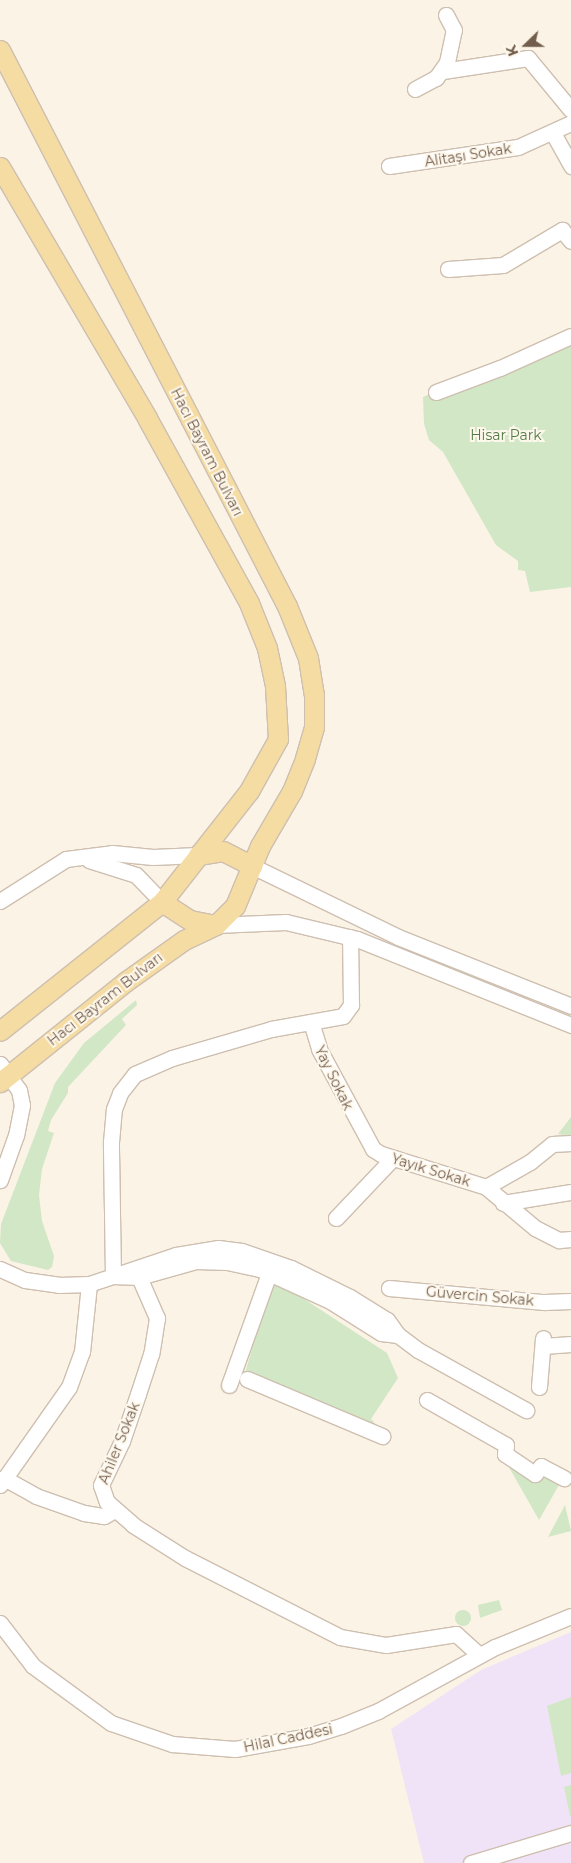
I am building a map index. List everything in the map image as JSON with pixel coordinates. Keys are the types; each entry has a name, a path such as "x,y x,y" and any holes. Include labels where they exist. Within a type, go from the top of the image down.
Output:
{"main road":[{"name":"Hacı Bayram Bulvarı","path":"0,50 287,606 308,658 314,694 314,727 305,758 252,866 235,906 216,925 184,940 3,1074"},
{"path":"0,167 156,435 249,603 267,648 275,686 278,739 249,791 162,902 0,1031"},
{"path":"198,855 223,851 252,866"},
{"path":"162,902 190,920 216,925"}],"street":[{"path":"443,71 454,37 453,25 446,15"},
{"path":"415,90 443,71 528,58 571,110"},
{"name":"Alitaşı Sokak","path":"390,166 493,153 518,147 571,123"},
{"path":"553,132 571,166"},
{"path":"448,269 503,265 562,230 571,242"},
{"path":"436,392 500,368 571,336"},
{"path":"0,901 55,864 80,858 112,853 153,857 198,855"},
{"path":"80,858 136,874 162,902"},
{"path":"252,866 398,938 571,1006"},
{"path":"216,925 286,922 350,938 571,1026"},
{"path":"113,1276 111,1142 117,1098 139,1072 199,1049 343,1016 349,1011 352,996 350,938"},
{"name":"Yay Sokak","path":"311,1022 319,1049 363,1136 376,1152"},
{"path":"0,1180 21,1114 19,1090 3,1074"},
{"path":"571,1143 552,1144 530,1162 486,1187 535,1228 558,1240 571,1239"},
{"name":"Yayık Sokak","path":"376,1152 486,1187"},
{"path":"336,1218 394,1158"},
{"path":"503,1203 571,1192"},
{"path":"0,1269 11,1276 42,1283 89,1284 176,1255 218,1248 259,1254 272,1267"},
{"path":"113,1276 139,1277 196,1261 272,1267 350,1296 388,1320 398,1335 418,1350 526,1410"},
{"path":"229,1385 272,1267"},
{"name":"Ahiler Sokak","path":"139,1277 157,1318 151,1354 122,1441 101,1485 100,1492 115,1510 133,1525 185,1558 340,1638 386,1645 456,1634 479,1655"},
{"path":"89,1284 82,1352 69,1387 2,1481 36,1496 84,1513 104,1516 115,1510"},
{"name":"Güvercin Sokak","path":"389,1288 544,1302 571,1301"},
{"path":"539,1387 543,1342 571,1344"},
{"path":"247,1379 382,1436"},
{"path":"427,1400 506,1445 505,1454 535,1474 541,1466 564,1478"},
{"name":"Hilal Caddesi","path":"0,1623 33,1666 86,1708 132,1733 172,1744 208,1749 254,1746 308,1736 360,1719 479,1655 571,1616"},
{"path":"471,1863 526,1856 571,1834"}],"shaded area":[{"path":"571,1632 571,1863 424,1863 391,1729 481,1670"}],"green space":[{"name":"Hisar Park","path":"571,336 571,587 530,592 525,571 518,570 518,561 496,545 443,452 429,440 424,424 423,397"},
{"path":"136,1000 137,1005 122,1019 126,1025 68,1087 68,1093 51,1120 48,1131 54,1133 42,1169 39,1195 42,1221 54,1256 52,1267 48,1270 11,1261 0,1243 1,1224 55,1083 84,1043"},
{"path":"571,1117 571,1136 558,1134"},
{"path":"278,1282 387,1353 398,1378 371,1419 383,1432 245,1373 271,1284"},
{"path":"506,1462 540,1473 559,1485 539,1520"},
{"path":"565,1505 571,1531 548,1537"},
{"path":"499,1600 502,1610 480,1618 478,1605"},
{"path":"460,1610 466,1610 471,1615 469,1624 460,1626 455,1621 455,1615"},
{"path":"571,1697 571,1773 561,1776 547,1706"},
{"path":"571,1785 571,1816 570,1816 564,1787"}]}
